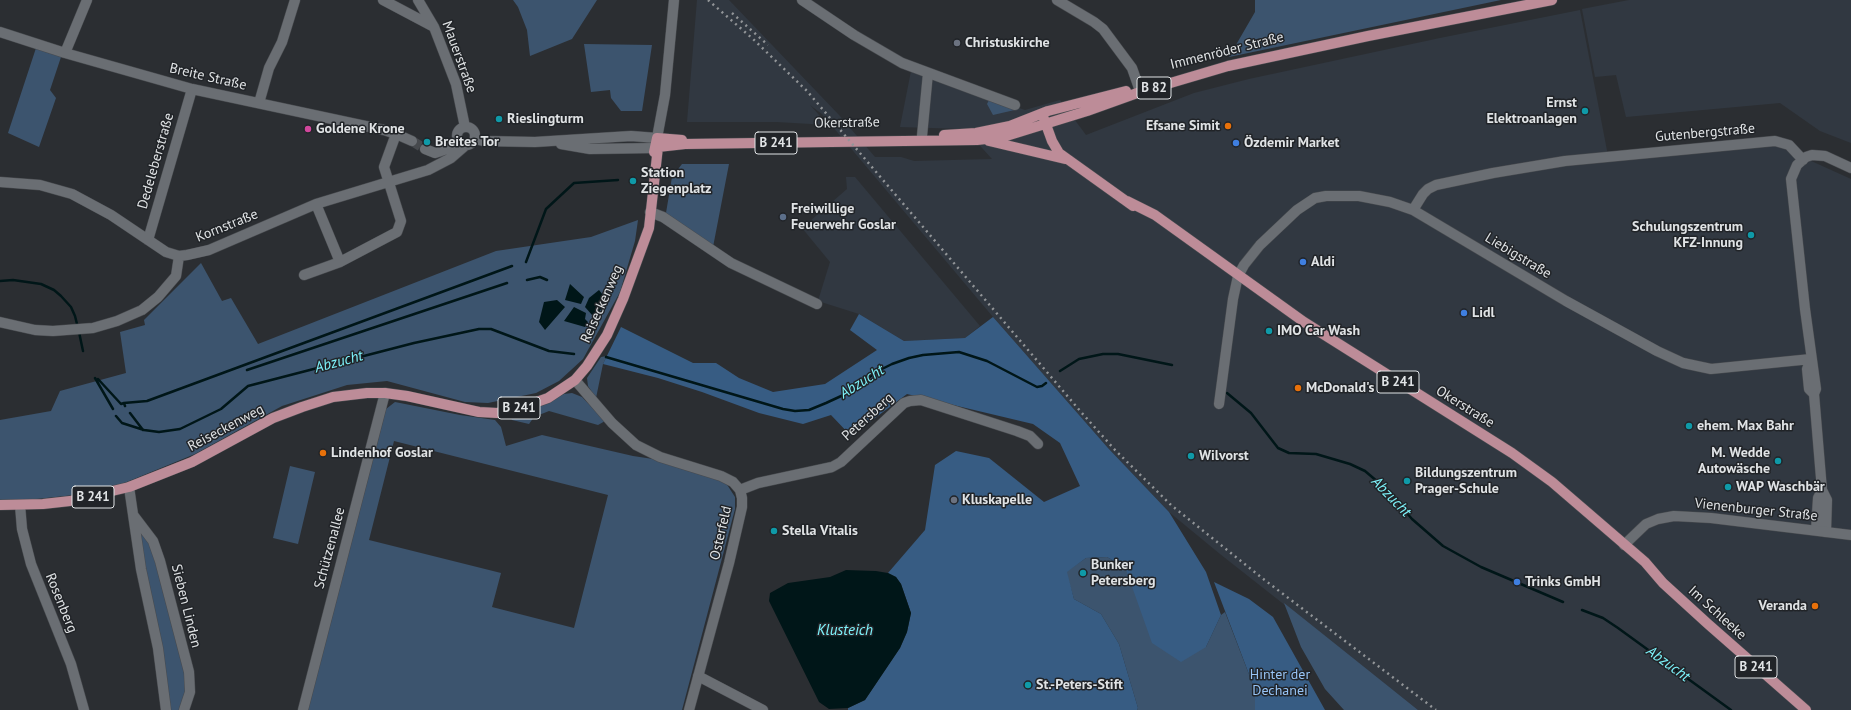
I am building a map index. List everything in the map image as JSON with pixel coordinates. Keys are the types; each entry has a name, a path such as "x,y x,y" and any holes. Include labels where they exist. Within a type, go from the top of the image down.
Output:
{"main road":[{"name":"Immenröder Straße","path":"1049,124 1207,71 1368,36 1552,0"},
{"name":"Immenröder Straße","path":"1045,112 1139,88 1234,61 1339,40 1368,36"},
{"name":"B 82","path":"984,140 1004,137 1049,124 1045,112"},
{"name":"Okerstraße","path":"658,143 685,140 887,137 976,133 1010,126 1045,112"},
{"name":"Okerstraße","path":"1049,124 1055,140 1068,159 1168,232 1179,233 1327,338 1529,464 1569,495 1626,547"},
{"name":"B 82","path":"984,140 1068,159"},
{"name":"Okerstraße","path":"658,143 685,144 984,140"},
{"name":"Reiseckenweg","path":"0,505 70,501 129,487 182,467 261,424 302,407 344,395 385,393 407,396 478,412 506,411 543,400 575,380 587,366 607,335 623,298 641,248 641,240 650,212 653,183 650,170 658,143"},
{"name":"Im Schleeke","path":"1626,547 1645,562 1663,583 1769,679 1806,710"}],"street":[{"path":"65,53 87,0"},
{"path":"258,103 269,68 282,42 295,0"},
{"path":"383,0 434,27"},
{"name":"Mauerstraße","path":"418,0 434,27 456,84 465,127"},
{"path":"658,143 668,94 667,76 674,0"},
{"path":"802,0 854,35 902,63 1015,105"},
{"path":"1057,0 1103,29 1132,68 1139,88"},
{"name":"Breite Straße","path":"0,32 65,53 192,89 396,134 412,141"},
{"path":"922,136 928,73"},
{"name":"Dedeleberstraße","path":"148,240 192,89"},
{"path":"425,149 436,152 466,141 473,131 465,127 458,131 466,141"},
{"path":"304,275 340,262 397,232 401,221 384,168 396,134"},
{"name":"Okerstraße","path":"466,141 546,141 590,148 658,143"},
{"name":"Kornstraße","path":"0,182 40,185 72,194 111,215 166,252 179,256 199,254 316,204 428,170 451,158 466,141"},
{"name":"Gutenbergstraße","path":"1413,210 1423,194 1428,189 1436,185 1565,160 1774,141 1789,145 1802,160"},
{"path":"1821,531 1818,498 1822,490 1814,394 1816,389 1814,368 1811,359 1791,179 1794,171 1806,157 1818,155 1851,168"},
{"name":"Liebigstraße","path":"1219,404 1233,299 1238,276 1246,261 1260,245 1297,210 1315,198 1341,195 1359,196 1390,202 1413,210 1566,301 1672,359 1711,369 1811,359"},
{"path":"316,204 340,262"},
{"path":"650,212 663,217 736,267 817,304"},
{"path":"0,322 35,330 80,329 122,320 149,305 173,280 177,272 179,256"},
{"name":"Osterfeld","path":"575,380 612,423 636,445 660,458 721,476 733,482 740,490 742,508 689,710"},
{"name":"Schützenallee","path":"303,710 385,393"},
{"name":"Petersberg","path":"740,490 758,483 832,467 841,462 904,403 910,401 921,400 1017,431 1030,436 1038,444"},
{"path":"129,487 141,569 158,648 166,710"},
{"name":"Rosenberg","path":"20,505 22,529 30,564 71,664 84,710"},
{"name":"Sieben Linden","path":"133,516 153,541 160,561 189,672 190,692 184,710"},
{"name":"Vienenburger Straße","path":"1626,547 1658,519 1674,516 1712,518 1851,536"},
{"path":"698,676 764,710"}],"shaded area":[{"path":"513,0 597,0 572,39 530,56 527,30 518,7"},
{"path":"697,0 729,0 839,115 875,157 901,157 914,161 992,159 965,129 900,127 911,71 1025,110 1060,100 1086,135 1194,93 1249,79 1580,10 1609,161 1778,146 1851,179 1851,710 1418,710 1169,512 1108,448 993,317 822,114 810,105 828,125 777,122 687,122"},
{"path":"1255,0 1501,0 1229,57 1255,12"},
{"path":"1629,0 1851,0 1851,143 1820,131 1780,103 1626,117 1616,75 1595,77 1582,9"},
{"path":"584,44 652,45 642,111 621,111 611,98 610,90 591,92"},
{"path":"36,48 61,57 50,90 56,98 39,147 8,133"},
{"path":"989,100 1019,109 993,115 987,104"},
{"path":"682,164 729,164 713,247 666,213 672,177"},
{"path":"846,177 855,177 980,326 965,338 904,341 859,314 818,301 830,262 802,228 847,189"},
{"path":"638,220 635,241 620,292 583,359 559,381 536,393 488,403 465,402 387,381 347,385 282,406 195,454 117,486 75,495 27,500 0,500 0,420 51,411 60,391 126,373 120,332 145,325 144,320 201,263 222,301 231,298 258,344 496,251 591,237"},
{"path":"607,356 603,364 596,398 588,386 587,378 601,357"},
{"path":"572,393 582,397 605,421 598,425 549,411 534,417 529,424 512,420 510,417 531,414 530,410 564,394"},
{"path":"395,402 460,415 495,420 501,427 506,446 542,435 633,456 653,459 716,478 726,483 735,497 735,509 682,710 308,710 386,409","holes":["394,441 608,495 574,628 492,607 501,573 369,540"]},
{"path":"290,466 315,472 298,544 273,538"},
{"path":"133,516 153,541 189,672 184,710 166,710"},
{"path":"1107,557 1125,567 1206,647 1221,615 1225,612 1255,690 1255,710 1137,710 1138,708 1119,644 1101,614 1074,599 1066,572 1086,558"},
{"path":"1284,603 1418,710 1344,710 1325,689 1301,647"}],"green space":[{"path":"859,314 904,341 965,338 993,317 1108,448 1169,512 1206,572 1221,615 1206,647 1181,662 1152,643 1125,567 1107,557 1086,558 1067,572 1074,599 1101,614 1119,644 1138,708 1137,710 848,710 848,708 865,700 900,648 907,632 911,613 901,584 896,577 888,573 925,530 935,465 956,451 989,458 1044,502 1080,486 1060,443 1033,424 907,394 851,436 831,415 803,424 759,413 658,378 603,364 621,327 693,363 716,363 739,378 773,392 825,384 877,350 850,330"},
{"name":"Hinter der Dechanei","path":"1214,582 1249,599 1273,617 1325,710 1255,710 1255,690"}],"water":[{"path":"570,284 584,297 581,304 565,300"},
{"path":"599,290 607,300 599,312 592,315 585,307 589,298"},
{"path":"557,300 565,307 545,330 539,322 544,302"},
{"path":"574,307 586,313 585,319 588,322 585,327 564,321"},
{"name":"Klusteich","path":"846,570 876,571 888,573 896,577 901,584 911,613 907,632 900,648 865,700 848,708 829,709 819,702 769,601 770,593 788,583 830,577"}],"waterway":[{"path":"526,262 546,209 574,183 618,180"},
{"path":"124,403 147,401 512,266"},
{"path":"527,280 540,277 547,280"},
{"name":"Abzucht","path":"0,281 13,280 41,284 54,290 71,307 78,328"},
{"path":"247,370 507,283"},
{"name":"Abzucht","path":"116,416 122,423 144,430 159,432 180,429 221,409 248,386 414,343 479,329 491,329 549,351 574,354"},
{"name":"Abzucht","path":"79,332 83,351"},
{"name":"Abzucht","path":"606,357 783,409 795,411 809,410 826,403 852,391 876,372 892,364 923,355 959,352 987,361 1037,387 1046,383"},
{"name":"Abzucht","path":"1060,371 1079,359 1103,354 1118,354 1172,365"},
{"name":"Abzucht","path":"95,378 113,409"},
{"path":"98,379 121,404 124,403 125,406"},
{"name":"Abzucht","path":"1227,393 1251,413 1278,448 1289,453 1316,454 1350,464 1365,471 1385,488 1412,519 1443,546 1481,567 1563,602"},
{"path":"130,413 143,430"},
{"name":"Abzucht","path":"1582,610 1603,618 1618,628 1731,710"}],"tunnel":[{"path":"412,141 425,149"}],"railway":[{"path":"708,0 753,39 807,91 1081,412 1115,450 1171,505 1262,578 1436,710"},
{"path":"732,13 768,45"}],"place":[{"name":"Christuskirche","path":"957,43"},
{"name":"Ernst Elektroanlagen","path":"1585,111"},
{"name":"Rieslingturm","path":"499,119"},
{"name":"Efsane Simit","path":"1228,126"},
{"name":"Goldene Krone","path":"308,129"},
{"name":"Breites Tor","path":"427,142"},
{"name":"Özdemir Market","path":"1236,143"},
{"name":"Station Ziegenplatz","path":"633,181"},
{"name":"Freiwillige Feuerwehr Goslar","path":"783,217"},
{"name":"Schulungszentrum KFZ-Innung","path":"1751,235"},
{"name":"Aldi","path":"1303,262"},
{"name":"Lidl","path":"1464,313"},
{"name":"IMO Car Wash","path":"1269,331"},
{"name":"McDonald's","path":"1298,388"},
{"name":"ehem. Max Bahr","path":"1689,426"},
{"name":"Lindenhof Goslar","path":"323,453"},
{"name":"Wilvorst","path":"1191,456"},
{"name":"M. Wedde Autowäsche","path":"1778,461"},
{"name":"Bildungszentrum Prager-Schule","path":"1407,481"},
{"name":"WAP Waschbär","path":"1728,487"},
{"name":"Kluskapelle","path":"954,500"},
{"name":"Stella Vitalis","path":"774,531"},
{"name":"Bunker Petersberg","path":"1083,573"},
{"name":"Trinks GmbH","path":"1517,582"},
{"name":"Veranda","path":"1815,606"},
{"name":"St.-Peters-Stift","path":"1028,685"}]}
